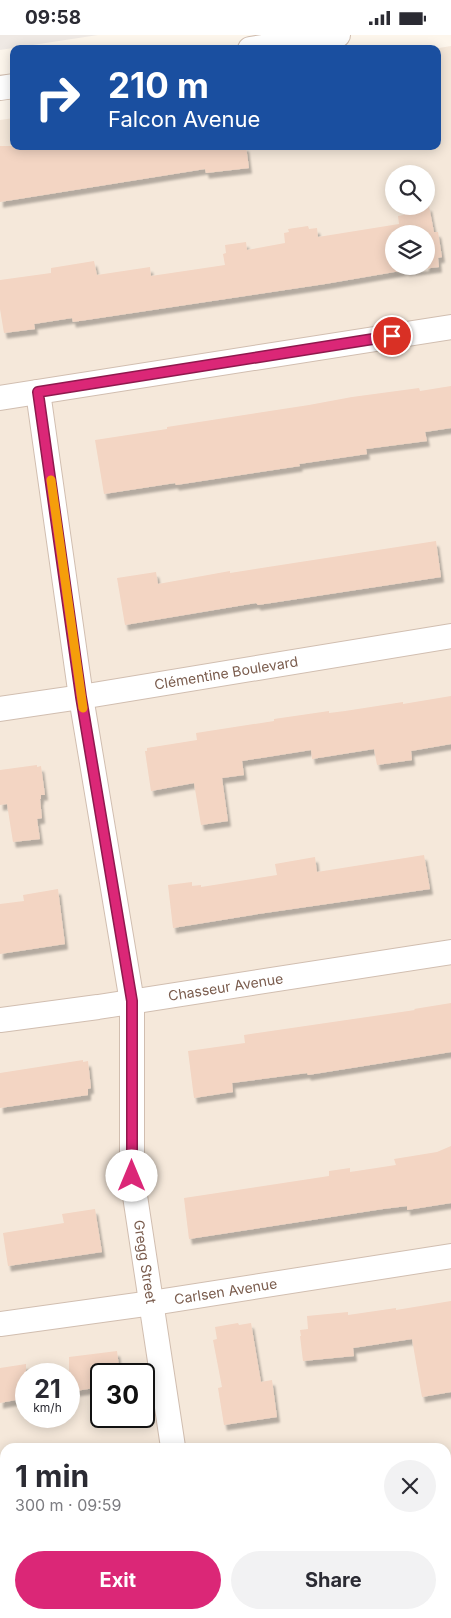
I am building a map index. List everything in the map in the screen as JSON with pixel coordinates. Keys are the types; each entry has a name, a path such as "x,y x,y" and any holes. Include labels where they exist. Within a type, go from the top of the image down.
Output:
{"street":[{"path":"275,45 338,35"},
{"path":"0,398 451,327"},
{"name":"Gregg Street","path":"38,392 81,697 132,1001 132,1176 172,1443"},
{"name":"Clémentine Boulevard","path":"0,709 451,636"},
{"name":"Chasseur Avenue","path":"0,1020 451,952"},
{"name":"Carlsen Avenue","path":"0,1324 152,1303 451,1256"}],"shaded area":[{"path":"0,35 98,35 33,45 10,45 10,48 0,50"},
{"path":"451,46 451,1443 0,1443 0,120 10,119 10,150 441,150 441,48"}],"building":[{"path":"0,146 10,146 10,150 247,150 249,168 206,173 205,169 0,202"},
{"path":"431,215 433,225 393,225 399,224 398,216"},
{"path":"308,226 309,229 317,228 318,237 385,226 385,274 73,322 72,318 34,324 35,329 4,333 0,309 0,280 51,273 51,268 94,261 97,275 150,267 151,276 225,265 223,254 226,253 225,245 246,242 247,250 285,243 284,233 289,232 288,229"},
{"path":"435,232 438,232 442,257 438,258 439,267 435,267"},
{"path":"451,386 451,428 425,432 427,441 366,449 367,454 299,464 300,466 104,494 95,440 352,397 419,388 420,391"},
{"path":"436,541 441,577 258,605 256,603 125,625 117,578 156,572 158,584 230,571 230,573"},
{"path":"451,696 451,744 411,751 412,760 377,765 374,749 312,759 311,750 242,761 244,775 222,778 228,821 201,825 194,783 151,791 145,751 147,751 147,748 197,740 196,733 274,721 274,719 403,702 403,704"},
{"path":"37,765 37,767 41,766 45,795 41,795 40,799 42,818 37,819 40,839 13,842 7,804 0,805 0,770"},
{"path":"424,855 430,889 173,928 168,885 192,882 192,886 201,885 201,887 277,875 275,864 315,857 317,872"},
{"path":"58,889 65,944 0,954 0,904 24,901 23,895"},
{"path":"451,1003 451,1052 308,1075 307,1073 232,1083 233,1092 194,1098 188,1051 245,1043 244,1035"},
{"path":"83,1060 83,1062 88,1061 91,1088 88,1089 88,1095 0,1108 0,1073"},
{"path":"451,1146 451,1203 407,1210 407,1206 383,1209 189,1239 184,1198 329,1176 329,1171 350,1168 350,1172 396,1165 394,1159 437,1152"},
{"path":"95,1209 102,1252 8,1266 3,1233 64,1223 62,1214"},
{"path":"451,1301 451,1392 422,1397 412,1339 353,1348 354,1356 303,1361 300,1330 308,1329 307,1316 348,1312 348,1315 396,1308 396,1310"},
{"path":"238,1323 239,1325 251,1323 261,1382 272,1380 277,1417 224,1425 218,1388 222,1387 213,1340 217,1339 215,1327"},
{"path":"117,1351 119,1363 90,1363 90,1389 80,1390 80,1363 69,1363 69,1357"},
{"path":"15,1366 15,1400 0,1403 0,1368"}],"slow traffic":[{"path":"51,480 83,708"}],"route":[{"path":"132,1176 132,1001 81,697 38,392 392,336"}]}
